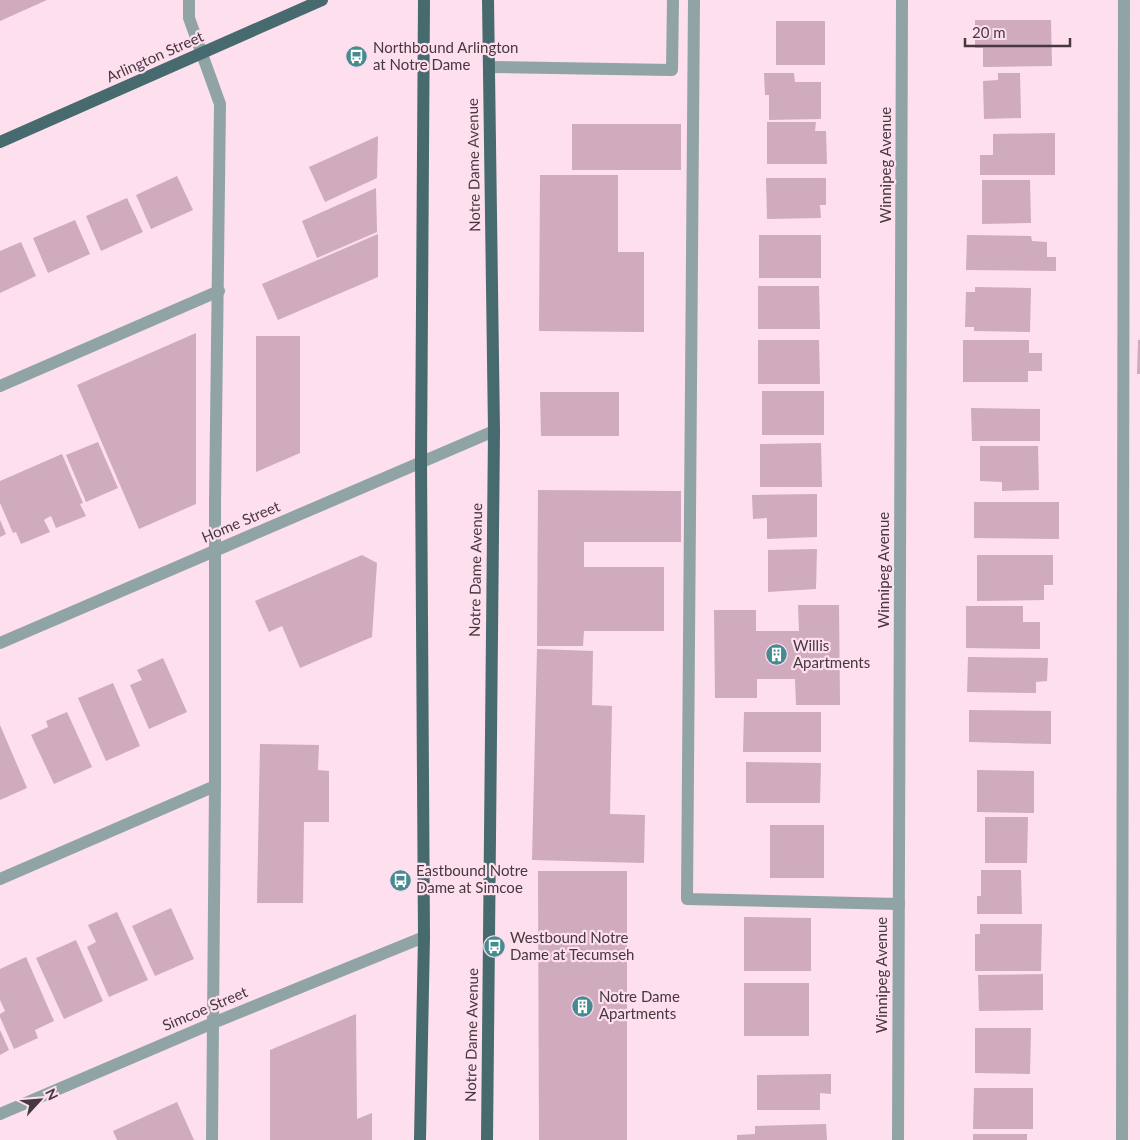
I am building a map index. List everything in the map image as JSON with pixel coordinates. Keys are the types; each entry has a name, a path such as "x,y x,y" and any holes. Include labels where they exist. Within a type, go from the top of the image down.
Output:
{"main road":[{"name":"Arlington Street","path":"0,142 322,0"},
{"path":"420,1140 424,937 421,462 424,0"},
{"name":"Notre Dame Avenue","path":"487,1140 494,431 488,0"}],"street":[{"path":"189,0 189,18 220,104 212,1140"},
{"path":"489,67 672,70 673,0"},
{"path":"694,0 687,899 899,904"},
{"name":"Winnipeg Avenue","path":"898,1140 902,0"},
{"path":"1122,1140 1124,0"},
{"path":"0,386 218,291"},
{"name":"Home Street","path":"0,643 494,431"},
{"path":"0,879 215,786"},
{"name":"Simcoe Street","path":"0,1114 213,1023 424,937"}],"building":[{"path":"0,0 47,0 0,21"},
{"path":"975,20 1051,20 1052,66 983,67 983,48 975,48"},
{"path":"776,21 825,21 825,65 776,65"},
{"path":"764,73 794,73 795,82 821,82 821,119 769,120 769,95 765,95"},
{"path":"998,73 1020,73 1021,118 984,119 983,81 998,80"},
{"path":"767,122 816,122 815,131 826,131 827,164 767,164"},
{"path":"572,124 681,124 681,170 572,170"},
{"path":"1055,133 1055,175 980,175 980,155 993,155 993,134"},
{"path":"378,136 377,178 325,202 309,167"},
{"path":"540,175 618,175 618,252 644,252 644,332 539,331"},
{"path":"177,176 193,210 151,229 136,195"},
{"path":"766,178 826,178 826,205 820,205 821,218 767,219"},
{"path":"982,180 1030,180 1031,223 982,224"},
{"path":"376,188 377,232 317,258 302,221"},
{"path":"127,198 143,232 101,251 86,216"},
{"path":"75,220 90,254 48,273 33,238"},
{"path":"378,234 378,277 278,320 262,284"},
{"path":"759,235 821,235 821,278 759,278"},
{"path":"967,235 1031,236 1032,241 1047,242 1047,257 1056,257 1056,271 966,270"},
{"path":"21,242 36,276 0,293 0,251"},
{"path":"758,286 819,286 820,329 758,329"},
{"path":"975,287 1031,288 1030,332 974,331 974,327 965,327 966,292 975,292"},
{"path":"196,333 196,504 139,529 77,385"},
{"path":"256,336 300,336 300,453 256,472"},
{"path":"758,340 819,340 820,384 758,384"},
{"path":"963,340 1029,340 1029,353 1042,353 1042,371 1028,371 1028,382 963,382"},
{"path":"1138,340 1140,340 1140,374 1137,374"},
{"path":"762,391 824,391 824,435 762,435"},
{"path":"540,392 619,392 619,436 541,436"},
{"path":"971,408 1040,409 1040,441 972,441"},
{"path":"98,442 118,488 86,502 66,455"},
{"path":"821,443 822,487 760,487 760,444"},
{"path":"980,446 1038,446 1039,490 1002,491 1002,482 980,481"},
{"path":"62,454 83,503 80,504 86,516 56,528 51,516 44,520 50,532 21,544 16,532 13,533 0,503 0,481"},
{"path":"538,490 681,491 681,542 584,542 584,567 664,567 664,631 584,631 583,646 537,646"},
{"path":"817,494 817,537 767,539 767,518 753,519 752,495"},
{"path":"974,502 1059,502 1059,539 974,538"},
{"path":"0,520 6,534 0,537"},
{"path":"817,549 816,589 768,592 768,550"},
{"path":"362,555 377,563 372,637 300,668 282,626 269,632 255,601"},
{"path":"977,555 1053,555 1053,585 1044,585 1044,600 977,601"},
{"name":"Willis Apartments","path":"798,605 839,605 840,705 796,705 795,679 757,679 757,698 715,698 714,610 756,610 756,631 799,631"},
{"path":"966,606 1023,606 1023,622 1040,622 1040,649 966,648"},
{"path":"537,649 593,651 592,705 612,706 610,814 645,815 644,863 532,860"},
{"path":"968,657 1048,658 1047,681 1036,682 1036,693 967,692"},
{"path":"163,658 187,712 149,729 130,685 142,680 137,670"},
{"path":"113,683 140,746 106,761 78,698"},
{"path":"969,710 1051,711 1051,744 969,742"},
{"path":"67,712 92,767 54,784 31,735 48,727 46,721"},
{"path":"744,712 821,712 821,752 743,752"},
{"path":"0,725 27,788 0,800"},
{"path":"260,744 319,745 318,770 329,771 329,822 304,822 303,903 257,903"},
{"path":"746,762 821,763 820,803 746,803"},
{"path":"977,770 1034,771 1034,813 977,812"},
{"path":"985,817 1028,817 1027,863 985,863"},
{"path":"770,825 824,825 824,878 770,878"},
{"path":"981,870 1021,870 1022,914 977,914 977,896 981,896"},
{"name":"Notre Dame Apartments","path":"538,871 627,871 627,1140 539,1140"},
{"path":"171,908 194,959 155,976 132,926"},
{"path":"117,912 148,980 109,997 87,947 96,942 88,925"},
{"path":"744,917 811,918 811,971 744,971"},
{"path":"980,924 1042,924 1041,971 975,971 975,934 980,934"},
{"path":"76,940 103,1001 64,1019 36,958"},
{"path":"26,957 54,1021 35,1030 38,1038 14,1049 0,1017 0,1014 5,1011 0,1000 0,969"},
{"path":"1043,974 1043,1010 979,1011 978,975"},
{"path":"744,983 809,983 809,1036 744,1036"},
{"path":"356,1014 357,1119 372,1113 372,1140 270,1140 270,1050"},
{"path":"975,1028 1031,1028 1030,1074 975,1073"},
{"path":"0,1030 9,1050 0,1055"},
{"path":"831,1074 831,1094 820,1093 820,1110 757,1110 757,1075"},
{"path":"974,1088 1033,1088 1033,1129 973,1129"},
{"path":"177,1102 194,1140 117,1140 113,1131"},
{"path":"826,1124 827,1140 737,1140 737,1135 755,1134 755,1126"},
{"path":"973,1134 1027,1134 1027,1140 973,1140"}],"place":[{"name":"Northbound Arlington at Notre Dame","path":"357,57"},
{"name":"Willis Apartments","path":"777,655"},
{"name":"Eastbound Notre Dame at Simcoe","path":"400,880"},
{"name":"Westbound Notre Dame at Tecumseh","path":"494,947"},
{"name":"Notre Dame Apartments","path":"583,1006"}]}
